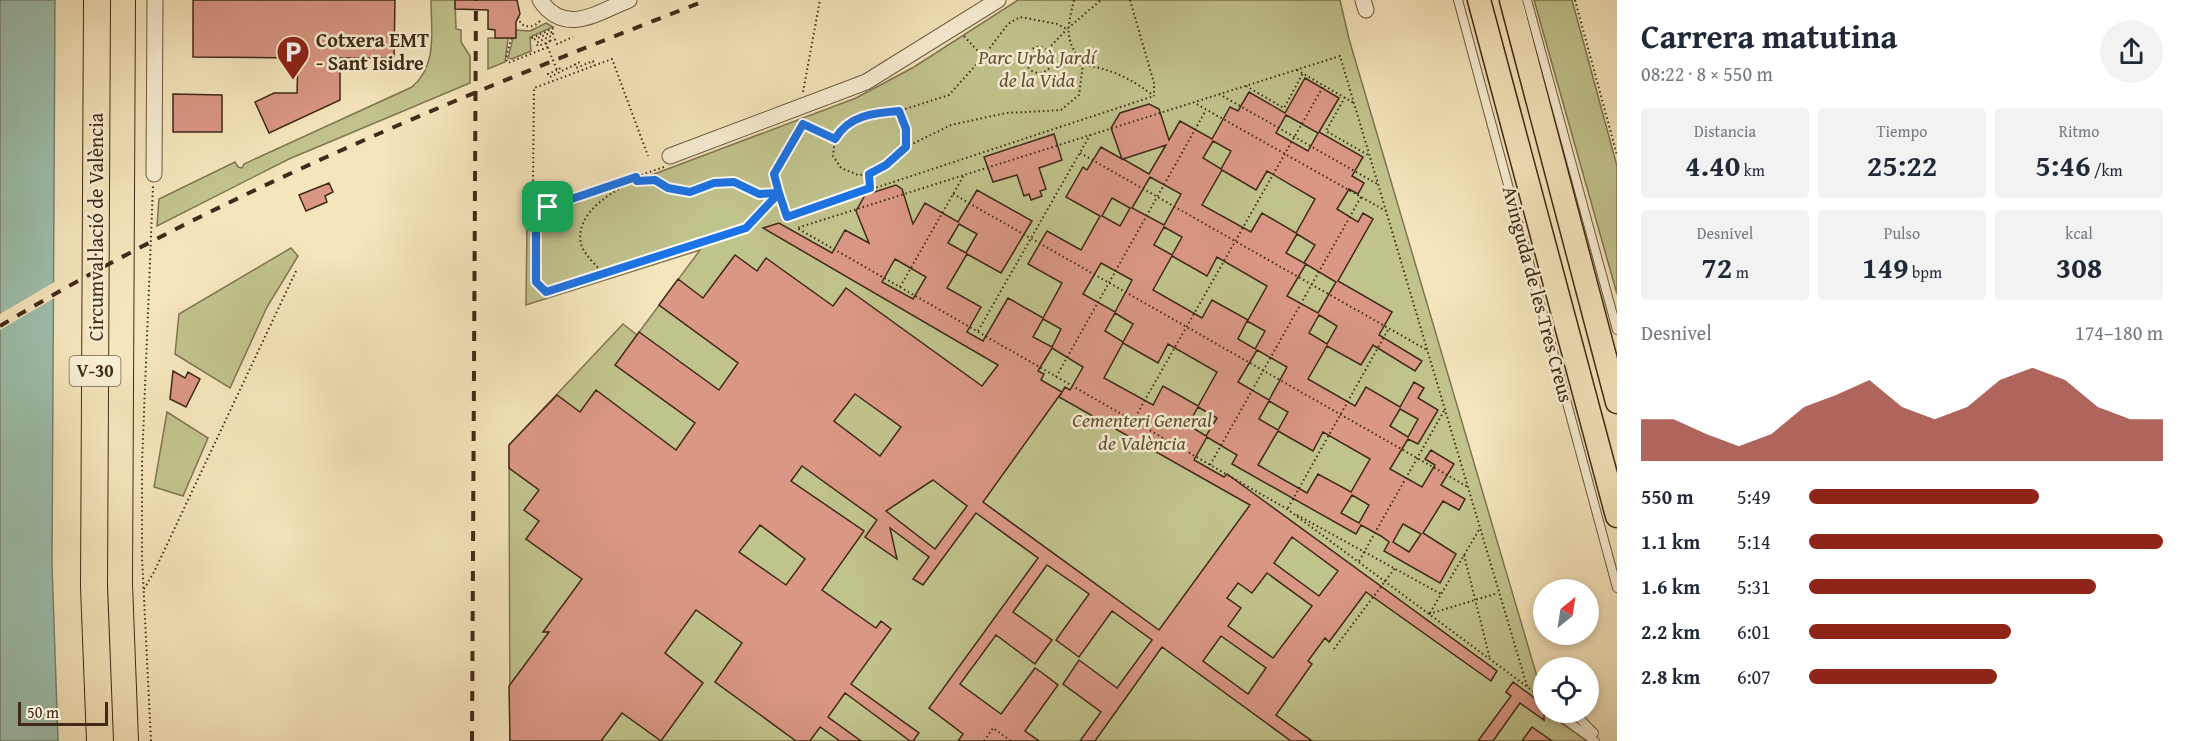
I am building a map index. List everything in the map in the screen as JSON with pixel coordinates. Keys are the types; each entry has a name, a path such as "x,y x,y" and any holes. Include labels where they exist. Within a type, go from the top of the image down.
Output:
{"highway":[{"name":"Circumval·lació de València","path":"98,0 94,587 100,741"},
{"name":"Circumval·lació de València","path":"123,0 120,584 126,741"}],"main road":[{"name":"Avinguda de les Tres Creus","path":"1479,0 1617,516"},
{"path":"1511,0 1617,402"}],"street":[{"path":"154,174 155,0"},
{"path":"543,11 574,21 629,0"},
{"path":"669,161 866,82 998,0"}],"lane":[{"name":"Avinguda de les Tres Creus","path":"1458,0 1617,588"},
{"path":"1527,0 1617,330"},
{"path":"1572,723 1594,737"},
{"path":"1584,723 1594,737"}],"path":[{"path":"802,101 820,0"},
{"path":"1067,29 1057,24 1020,17 1008,24 983,57 949,95 899,111 867,114 841,127 835,139 833,156 841,168 858,175 869,174 886,165 906,147 951,125 1006,113 1061,110 1078,95 1083,64 1071,49 1067,29 1074,0"},
{"path":"1047,50 1067,29 1101,0"},
{"path":"1130,0 1154,83 1154,96"},
{"path":"1575,0 1617,156"},
{"path":"518,17 519,22 526,26 536,25 543,11"},
{"path":"554,34 533,40 532,38 558,26"},
{"path":"962,33 983,57 1003,66 1025,62"},
{"path":"554,34 556,44 573,37"},
{"path":"554,34 548,42 538,46 537,43 554,34"},
{"path":"511,38 506,59 508,63 548,47"},
{"path":"548,42 557,70"},
{"path":"1025,62 1028,53 1034,48 1047,50"},
{"path":"1047,50 1053,62"},
{"path":"1441,594 1287,510 797,228 1340,56 1527,686"},
{"path":"548,207 536,196 532,182 534,88 612,59 648,156"},
{"path":"566,68 567,71 550,77 548,74 582,61"},
{"path":"575,64 576,68 593,61 594,66"},
{"path":"1025,62 1033,72 1041,73 1050,68 1053,62"},
{"path":"1053,62 1095,65 1116,72 1135,81 1154,96"},
{"path":"570,66 573,73"},
{"path":"1297,70 1354,103"},
{"path":"1246,86 1284,108 1304,74"},
{"path":"1133,421 1324,85"},
{"path":"1220,94 1378,185"},
{"path":"835,139 803,124 774,174 787,217 1154,96"},
{"path":"1345,97 1326,131 1370,156"},
{"path":"1193,102 1386,211"},
{"path":"1056,376 1206,110"},
{"path":"899,111 906,129 906,147"},
{"path":"978,331 1090,135"},
{"path":"1080,153 1427,350"},
{"path":"604,274 581,244 581,226 598,203 618,188 669,161"},
{"path":"151,741 144,589 142,463 154,174"},
{"path":"869,174 870,188"},
{"path":"900,287 964,175"},
{"path":"637,179 655,180 668,188 690,192 714,183 734,182 759,194 779,193 746,228 546,292 536,282 536,225 548,207 637,179"},
{"path":"953,194 1468,487"},
{"path":"1210,465 1362,197"},
{"path":"144,589 297,269"},
{"path":"1287,510 1389,328"},
{"path":"1358,562 1445,409"},
{"path":"1287,510 1533,691"},
{"path":"1429,614 1480,528"},
{"path":"1464,555 1490,659"},
{"path":"1334,649 1395,568"},
{"path":"1429,614 1499,592"},
{"path":"984,741 993,728 1011,741"}],"green space":[{"path":"431,0 455,0 456,29 461,30 461,42 470,56 470,83 289,159 157,226 159,199 235,162 238,167 242,168 244,164 412,87 426,68 429,58 432,35"},
{"name":"Cementeri General de València","path":"1018,0 1340,0 1349,39 1533,663 1533,723 1561,723 1587,741 510,741 509,445 623,324 637,335 700,250 526,305 527,222 856,98 914,67"},
{"path":"1534,0 1572,0 1617,166 1617,294"},
{"path":"546,23 553,27 530,37 531,51 512,59 508,58 513,38 516,38 516,30 530,31"},
{"path":"488,38 508,38 505,62 488,69"},
{"path":"291,248 298,256 267,307 230,388 175,354 179,314"},
{"path":"167,412 208,438 183,496 154,487"}],"shaded area":[{"path":"0,0 55,0 52,565 58,741 0,741"}],"pier":[{"path":"56,281 56,297 0,330 0,314"}],"building":[{"path":"193,0 395,0 394,58 340,58 340,100 269,133 255,102 274,93 297,93 298,58 193,57"},
{"path":"455,0 517,0 520,14 516,22 516,38 495,38 495,30 488,29 488,10 455,9"},
{"path":"1305,78 1339,98 1319,132 1363,157 1352,176 1364,183 1358,194 1349,189 1337,209 1358,222 1363,213 1373,219 1338,281 1392,312 1379,335 1422,361 1415,371 1373,345 1361,365 1327,346 1308,379 1355,406 1366,387 1400,407 1414,382 1424,388 1418,398 1438,410 1418,444 1408,439 1390,469 1422,487 1435,465 1425,459 1431,450 1454,464 1441,485 1465,499 1459,510 1443,501 1423,533 1456,554 1440,583 1384,551 1389,542 1381,536 1361,525 1356,534 1232,464 1237,455 1207,437 1194,460 1224,477 1227,474 1497,671 1491,681 1366,592 1329,642 1325,638 1308,661 1312,664 1276,715 1312,741 1291,741 1162,647 1095,741 1080,741 1101,712 1063,684 1079,660 1117,688 1152,640 1112,611 1079,657 1056,640 1089,594 1047,565 1013,612 1052,640 1035,664 996,635 960,684 1001,714 1035,668 1041,672 1058,685 1025,731 1039,741 958,741 963,734 929,708 1038,558 976,513 923,585 913,579 929,557 890,528 897,559 865,537 877,520 802,466 791,481 864,531 822,590 876,628 881,621 891,629 851,684 919,733 913,741 845,693 828,717 861,741 840,741 820,727 810,741 796,741 715,682 742,643 696,610 665,653 703,683 661,741 622,713 601,741 510,741 509,686 549,632 543,632 582,579 526,539 539,521 524,510 539,490 509,468 509,445 557,395 580,412 596,390 676,450 695,423 615,365 639,332 719,390 738,363 659,305 678,279 703,298 735,255 757,271 766,258 833,306 846,288 982,386 998,365 763,228 779,223 832,253 845,230 869,243 856,211 865,195 896,185 902,189 913,224 925,203 958,222 977,190 1032,221 1001,273 967,254 947,288 981,307 967,332 983,341 1008,298 1043,318 1062,283 1028,264 1047,231 1081,250 1100,216 1066,197 1083,167 1087,170 1101,147 1122,159 1111,128 1120,113 1149,104 1159,109 1169,140 1180,121 1212,139 1230,107 1238,111 1249,92 1285,113","holes":["1286,115 1318,133 1308,151 1276,133","1213,141 1231,151 1221,169 1203,158","1166,145 1149,174 1123,159","1222,170 1256,190 1267,171 1315,199 1296,233 1262,213 1251,232 1202,205","1150,177 1181,194 1164,225 1132,208","1112,198 1130,208 1120,226 1102,216","959,224 977,234 966,253 948,243","1164,227 1182,237 1172,255 1154,245","1297,234 1315,245 1304,263 1286,253","1172,256 1207,276 1217,257 1267,286 1248,320 1212,300 1202,318 1153,290","895,259 926,277 913,299 882,282","1101,263 1132,280 1115,312 1083,294","1306,264 1336,282 1318,313 1287,296","1115,313 1133,324 1123,342 1105,331","1319,315 1337,326 1327,344 1309,333","1043,319 1061,329 1052,347 1033,337","1247,321 1265,331 1255,349 1238,339","1123,343 1158,363 1168,344 1217,372 1198,406 1163,386 1153,405 1104,378","1052,348 1083,367 1070,390 1065,387 1062,392 1041,380 1044,374 1038,371","1257,350 1287,367 1269,400 1238,382","1062,392 1059,397 1250,505 1159,630 983,502","855,394 901,427 880,456 834,421","1269,401 1288,412 1278,430 1259,419","1198,407 1217,418 1206,436 1188,425","1400,409 1418,419 1408,437 1390,426","1278,431 1313,451 1323,432 1370,459 1351,492 1318,474 1307,493 1258,465","933,480 967,506 935,549 886,511","1352,495 1369,505 1359,523 1341,513","1403,524 1421,534 1409,552 1393,542","760,525 805,559 786,585 739,552","1292,537 1338,571 1319,596 1274,563","1267,573 1312,606 1273,658 1228,626 1241,608 1227,598 1238,583 1252,593","1221,636 1266,668 1248,694 1203,661"]},
{"path":"173,94 222,95 222,132 173,132"},
{"path":"1054,134 1062,160 1039,168 1046,189 1040,191 1042,196 1031,200 1029,194 1024,196 1017,175 993,182 984,157"},
{"path":"329,183 333,192 325,196 327,202 306,211 299,195"},
{"path":"173,371 185,378 188,372 200,379 186,407 170,399"},
{"path":"1513,682 1533,697 1533,712 1520,703 1493,741 1478,741 1511,696 1506,692"},
{"path":"1532,727 1552,741 1522,741"}],"railway":[{"path":"472,741 476,0"},
{"path":"0,326 171,231 346,148 525,72 707,0"}],"place":[{"name":"Cotxera EMT - Sant Isidre","path":"293,81"}],"route":[{"path":"548,207 536,225 536,282 546,292 746,228 779,193 787,217 870,188 869,174 886,165 906,147 906,129 899,111 867,114 841,127 835,139 803,124 774,174 779,193 759,194 734,182 714,183 690,192 668,188 655,180 637,181 636,177 548,207"}],"park label":[{"name":"Parc Urbà Jardí de la Vida","path":"1037,68"}]}
